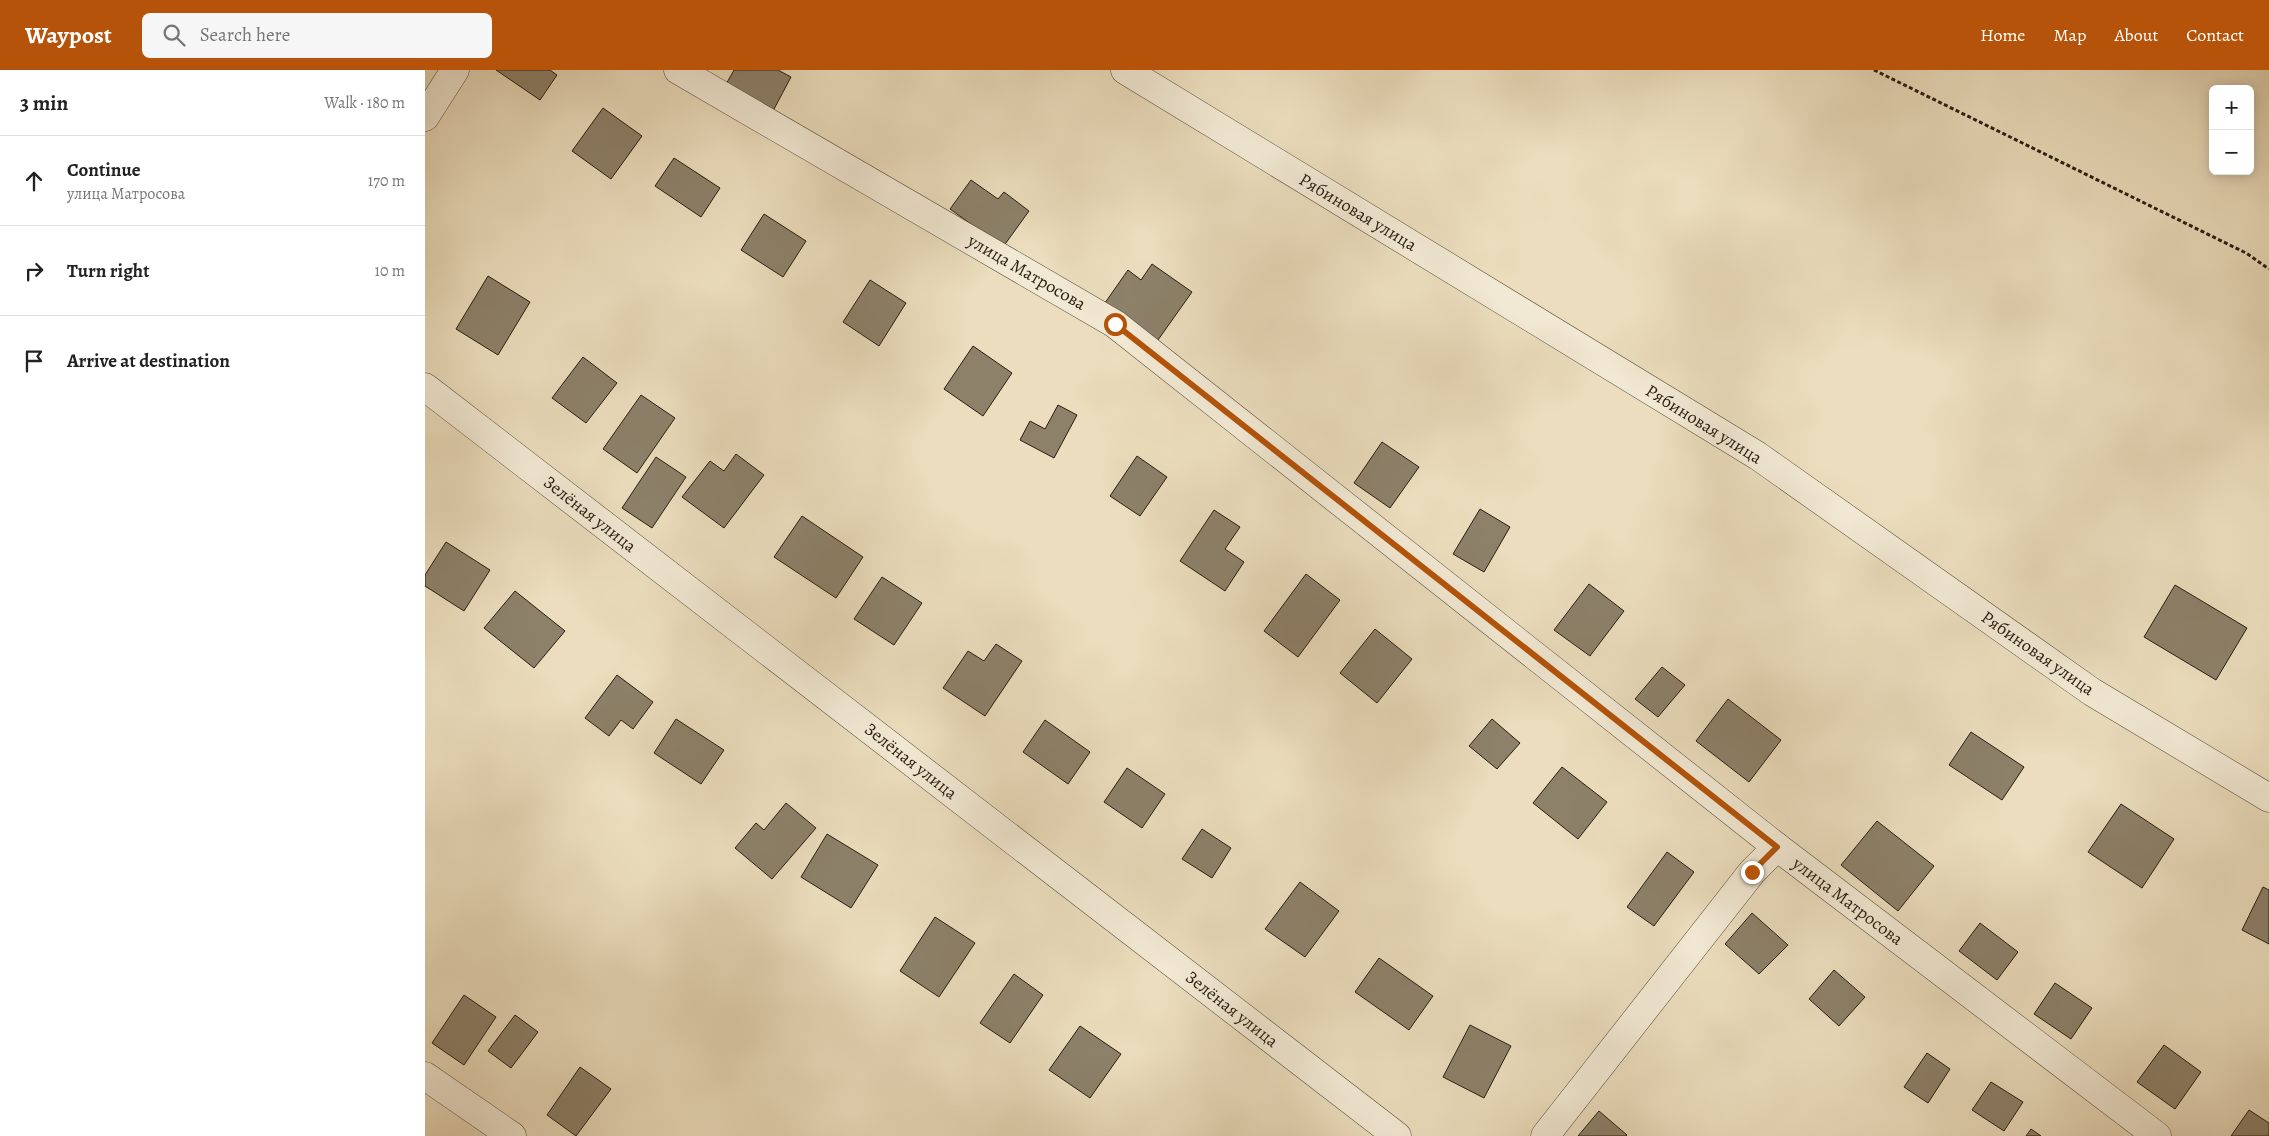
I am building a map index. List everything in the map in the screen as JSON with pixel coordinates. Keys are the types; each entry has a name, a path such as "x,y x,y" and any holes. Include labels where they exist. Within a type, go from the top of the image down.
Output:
{"street":[{"path":"425,117 455,70"},
{"name":"улица Матросова","path":"678,70 1115,324 1777,847 2157,1136"},
{"name":"Рябиновая улица","path":"1125,70 1758,456 2092,692 2269,798"},
{"name":"Зелёная улица","path":"425,387 1397,1136"},
{"path":"1545,1136 1752,872 1777,847"},
{"path":"425,1076 512,1136"}],"path":[{"path":"1874,70 2246,253 2269,269"}],"building":[{"path":"496,70 550,70 557,75 540,100"},
{"path":"734,70 778,70 791,77 773,111 725,86"},
{"path":"603,108 642,136 611,179 572,151"},
{"path":"674,158 720,188 701,217 655,186"},
{"path":"971,180 998,199 1004,192 1029,211 1003,247 950,209"},
{"path":"764,214 806,241 783,277 741,250"},
{"path":"1152,264 1192,292 1153,347 1100,310 1128,270 1141,280"},
{"path":"488,276 530,302 498,355 456,329"},
{"path":"870,280 906,303 879,346 843,322"},
{"path":"973,346 1012,373 983,416 944,389"},
{"path":"583,357 617,383 586,423 552,398"},
{"path":"641,395 675,418 637,473 603,449"},
{"path":"1058,405 1077,415 1054,458 1020,440 1030,421 1045,429"},
{"path":"1382,442 1419,467 1390,508 1354,483"},
{"path":"736,454 764,475 724,528 682,497 710,461 724,471"},
{"path":"1137,456 1167,477 1140,516 1110,496"},
{"path":"656,457 686,477 652,528 622,508"},
{"path":"1480,509 1510,527 1484,572 1453,554"},
{"path":"1214,510 1240,527 1225,549 1244,562 1225,591 1180,561"},
{"path":"802,516 863,557 836,598 774,557"},
{"path":"446,542 490,570 464,611 425,586 425,575"},
{"path":"1306,574 1340,600 1298,657 1264,631"},
{"path":"882,577 922,603 894,645 854,619"},
{"path":"1589,584 1624,611 1590,656 1554,630"},
{"path":"2175,585 2247,628 2216,680 2144,637"},
{"path":"515,591 565,631 534,668 484,628"},
{"path":"1375,629 1412,659 1377,703 1340,673"},
{"path":"996,644 1022,661 985,716 943,688 968,651 984,661"},
{"path":"1662,667 1685,685 1658,717 1635,699"},
{"path":"617,675 653,702 633,729 621,720 609,736 585,718"},
{"path":"1728,699 1781,740 1749,782 1696,741"},
{"path":"676,719 724,750 701,784 654,753"},
{"path":"1492,719 1520,743 1497,769 1469,746"},
{"path":"1045,720 1090,752 1068,784 1023,752"},
{"path":"1971,732 2024,767 2002,800 1949,765"},
{"path":"1562,767 1607,802 1578,839 1533,803"},
{"path":"1127,768 1165,794 1142,828 1104,802"},
{"path":"786,803 816,828 772,879 735,848 756,823 764,830"},
{"path":"2121,804 2174,839 2142,888 2088,852"},
{"path":"1877,821 1934,866 1898,911 1841,865"},
{"path":"1202,829 1231,848 1212,878 1182,859"},
{"path":"827,834 878,865 851,908 801,877"},
{"path":"1667,852 1694,872 1654,926 1627,907"},
{"path":"1300,882 1339,911 1305,957 1265,929"},
{"path":"2263,887 2269,890 2269,944 2242,930"},
{"path":"1752,913 1788,945 1759,974 1725,944"},
{"path":"935,917 975,943 939,997 900,971"},
{"path":"1980,923 2018,952 1997,980 1959,951"},
{"path":"1379,958 1433,996 1409,1030 1355,992"},
{"path":"1834,970 1865,997 1839,1026 1809,999"},
{"path":"1014,974 1043,995 1010,1043 980,1023"},
{"path":"2055,983 2092,1008 2071,1039 2034,1014"},
{"path":"464,995 496,1017 464,1065 432,1043"},
{"path":"515,1015 538,1032 511,1068 488,1051"},
{"path":"1470,1025 1511,1046 1484,1098 1443,1077"},
{"path":"1080,1026 1121,1054 1090,1098 1049,1070"},
{"path":"2164,1045 2201,1072 2175,1109 2137,1082"},
{"path":"1927,1053 1950,1069 1928,1103 1904,1087"},
{"path":"580,1067 611,1089 576,1136 547,1115"},
{"path":"1991,1082 2023,1102 2004,1131 1972,1110"},
{"path":"2249,1110 2269,1123 2269,1136 2231,1136"},
{"path":"1599,1111 1627,1135 1578,1136"},
{"path":"2031,1129 2041,1136 2026,1136"}],"route":[{"path":"1115,324 1777,847 1752,872"}]}
